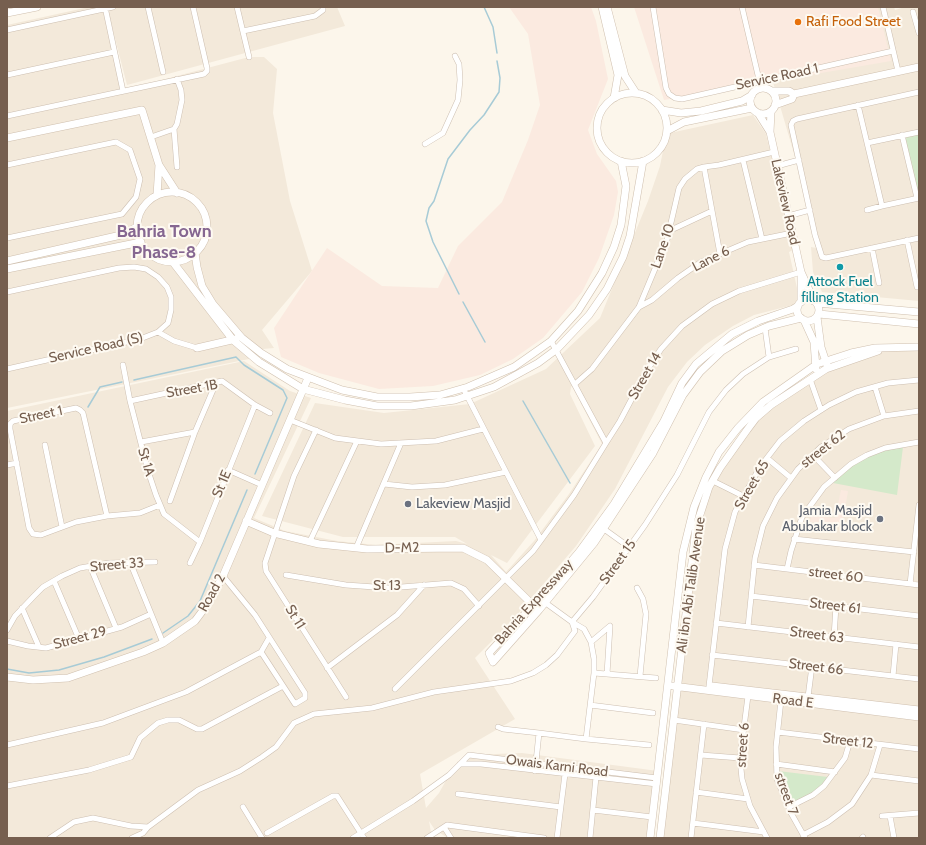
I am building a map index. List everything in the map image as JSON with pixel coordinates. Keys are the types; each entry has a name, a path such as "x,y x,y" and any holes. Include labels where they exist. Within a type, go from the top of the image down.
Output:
{"main road":[{"path":"7,13 37,7"},
{"path":"602,7 618,75 614,98"},
{"path":"607,7 625,76 636,93"},
{"path":"662,110 681,113 701,111 742,101 761,88 772,91 790,91 794,94 919,67"},
{"path":"770,132 776,97 772,91"},
{"path":"636,93 651,98 662,110 665,117 667,131 659,149 643,161 621,161 606,152 601,144 597,128 601,110 614,98 624,94 636,93"},
{"path":"758,113 764,114 792,99 794,94"},
{"path":"752,95 750,102 752,108 758,113 770,132"},
{"path":"667,131 684,122 752,108"},
{"path":"7,138 138,109 142,110 145,115 159,165 177,193"},
{"name":"Lakeview Road","path":"770,132 801,272"},
{"path":"195,253 199,276 206,294 242,338 261,353 287,369 342,390 376,397 433,395 463,388 514,368 551,341 578,312 614,247 625,205 626,186 621,161"},
{"path":"172,261 233,340 259,362 304,388 344,400 389,406 435,404 467,397 514,378 557,349 589,315 616,273 630,236 643,161"},
{"path":"158,195 159,165"},
{"path":"177,193 192,198 198,204 206,217 206,233 204,240 195,253 184,259 172,261 154,256 141,242 137,227 143,208 158,195 177,193"},
{"path":"7,261 121,235 137,227"},
{"path":"7,269 141,242"},
{"path":"801,272 820,308 818,315 821,346 828,368"},
{"path":"801,272 800,304 797,310 814,342 817,364 813,377"},
{"path":"800,304 808,299 816,302 919,312"},
{"name":"Bahria Expressway","path":"536,608 489,653 493,662 536,608 579,552 614,504 664,421 682,383 696,364 732,334 758,321 793,309 800,304"},
{"path":"802,319 812,320 818,315 919,324"},
{"name":"Bahria Expressway","path":"542,600 604,530 653,453 683,395 700,372 722,351 748,335 765,328 802,319"},
{"path":"197,348 242,338"},
{"path":"884,348 919,347"},
{"name":"Ali ibn Abi Talib Avenue","path":"650,838 683,552 694,507 706,476 719,452 738,428 763,402 817,364 851,353 875,348 884,348"},
{"name":"Ali ibn Abi Talib Avenue","path":"660,838 696,527 706,495 713,481 756,418 772,405 828,368 884,348"},
{"name":"Road 2","path":"7,677 33,680 68,678 124,659 163,643 186,628 202,614 223,576 308,378"},
{"name":"D-M2","path":"246,521 274,533 310,541 356,548 463,548 487,560 536,608"},
{"name":"Road E","path":"668,683 748,696 919,717"},
{"name":"Road E","path":"678,685 709,686 919,710"}],"street":[{"path":"7,30 113,7"},
{"path":"148,7 163,72"},
{"path":"7,116 204,74 207,71 193,7"},
{"path":"237,7 249,57"},
{"path":"243,31 315,16 322,10 323,7"},
{"name":"Service Road 1","path":"653,7 666,88 669,94 675,98 682,99 758,80 893,51"},
{"path":"742,7 761,88"},
{"path":"883,7 898,71"},
{"path":"105,8 123,91"},
{"path":"913,12 919,33"},
{"path":"7,75 114,52"},
{"path":"425,144 443,132 455,108 460,80 459,64 455,56"},
{"path":"177,79 181,90 182,100 177,124 174,129 177,167"},
{"path":"919,92 793,121 791,125 820,255 822,257 826,258 919,238"},
{"path":"858,105 882,206"},
{"path":"151,137 174,129"},
{"path":"867,143 919,132"},
{"path":"867,210 918,198 902,135"},
{"path":"7,165 116,142 130,150 140,179 136,197 122,214 7,238"},
{"name":"Lane 10","path":"575,384 592,369 639,307 656,270 669,231 679,188 685,179 697,169 774,152"},
{"path":"743,160 762,238"},
{"path":"777,166 799,160"},
{"path":"704,167 720,254"},
{"path":"669,231 712,210"},
{"path":"788,216 810,210"},
{"name":"Lane 6","path":"639,307 652,300 678,278 702,262 748,242 792,233"},
{"path":"907,240 917,286"},
{"path":"872,248 879,283"},
{"name":"Service Road (S)","path":"7,292 119,268 134,267 146,269 158,276 167,287 170,297 171,310 168,323 158,332 140,339 7,369"},
{"name":"Street 14","path":"395,689 506,580 541,540 574,495 620,421 647,370 661,349 682,326 712,304 739,290 801,272"},
{"path":"765,328 769,357"},
{"path":"158,332 174,341 197,348"},
{"path":"551,341 557,349 606,443"},
{"name":"Street 15","path":"572,622 629,547 677,476 709,412 726,390 743,374 769,357 796,349"},
{"name":"St 1A","path":"123,365 130,401 148,471 160,505 164,514 200,542"},
{"path":"813,377 821,410"},
{"name":"Street 65","path":"709,686 725,549 735,512 760,467 780,441 804,421 821,410 856,392 888,383 919,380"},
{"name":"Street 1B","path":"130,401 222,381 255,405 270,413"},
{"path":"170,501 195,432 216,383"},
{"path":"875,387 884,416"},
{"path":"463,388 541,540"},
{"name":"St 1E","path":"190,563 200,542 255,405"},
{"name":"Street 1","path":"107,516 83,413 80,410 76,408 13,421 10,424 30,528 33,534 41,535 62,527 107,516 140,512 160,505"},
{"name":"street 62","path":"748,627 754,565 763,526 777,498 798,468 821,447 849,429 884,416 919,411"},
{"path":"290,420 335,438 381,444 436,441 483,428"},
{"name":"St 11","path":"316,430 294,476 265,563 266,572 346,697"},
{"path":"141,442 195,432"},
{"path":"310,541 357,441"},
{"path":"787,569 794,538 802,517 824,487 851,464 867,455 885,448 919,442"},
{"path":"356,548 401,443"},
{"path":"45,445 62,527"},
{"path":"813,454 835,478"},
{"path":"767,458 791,478"},
{"path":"7,465 17,463"},
{"path":"228,470 262,486"},
{"path":"384,484 412,487 445,486 506,472"},
{"path":"713,481 743,496"},
{"path":"910,584 919,506"},
{"path":"604,530 629,547"},
{"path":"794,538 914,552"},
{"path":"130,562 163,643"},
{"name":"Street 33","path":"7,630 22,608 44,587 80,568 109,563 155,562"},
{"name":"street 60","path":"754,565 919,584"},
{"path":"90,566 116,628"},
{"name":"St 13","path":"286,575 346,585 389,588 451,583 464,589 479,606"},
{"path":"223,576 255,615 305,693 305,698 295,704 261,652"},
{"path":"54,581 79,638"},
{"path":"327,668 397,615 424,585"},
{"path":"637,588 643,599 646,614 640,676"},
{"name":"Street 61","path":"751,596 919,616"},
{"path":"542,600 584,629 591,642 594,673 586,739"},
{"path":"834,637 836,606"},
{"path":"22,608 39,647"},
{"name":"Street 29","path":"7,641 28,646 46,648 116,628 151,614"},
{"path":"132,838 143,833 148,827 198,790 240,771 262,757 276,747 294,723 304,717 326,711 345,712 372,708 434,692 511,681 533,673 546,665 557,655 573,635 575,627 572,622"},
{"name":"Street 63","path":"716,623 919,647"},
{"path":"591,642 610,626 607,674"},
{"path":"7,744 103,723 186,692 261,652 269,638"},
{"path":"893,676 896,644"},
{"name":"Street 66","path":"712,655 919,679"},
{"path":"808,697 812,666"},
{"path":"594,673 656,678"},
{"path":"7,786 89,770 131,757 140,738 158,723 168,720 179,720 197,729 202,729 282,686"},
{"name":"street 6","path":"748,696 740,758 742,779 748,799 767,838"},
{"name":"street 7","path":"781,700 776,764 777,779 804,836"},
{"path":"590,705 653,713"},
{"path":"674,720 744,730"},
{"path":"692,838 704,724"},
{"path":"498,727 502,729 649,745"},
{"name":"Street 12","path":"778,732 919,749"},
{"path":"535,771 539,733"},
{"path":"789,807 813,795 824,786 845,758 850,741"},
{"path":"804,836 828,822 852,804 871,776 880,745"},
{"name":"Owais Karni Road","path":"353,838 362,836 413,801 449,775 469,755 657,781"},
{"path":"701,755 740,758"},
{"name":"Owais Karni Road","path":"460,764 481,764 596,777 657,781"},
{"path":"776,764 835,772"},
{"path":"557,838 565,774"},
{"path":"871,776 919,781"},
{"path":"590,838 596,777"},
{"path":"696,792 748,799"},
{"path":"458,794 561,807"},
{"path":"267,833 333,796 337,796 362,836"},
{"path":"243,807 261,837"},
{"path":"593,810 652,817"},
{"path":"882,816 919,813"},
{"path":"890,816 894,838"},
{"path":"50,838 74,822 93,818 131,826 148,827"},
{"path":"693,823 764,832"},
{"path":"427,838 447,825 526,837 544,838"},
{"path":"444,828 451,838"}],"shaded area":[{"path":"89,7 103,7 124,90 249,57 264,57 277,69 273,113 290,201 312,271 262,330 274,348 263,349 254,358 7,408 7,25"},
{"path":"107,7 337,7 345,26 127,85"},
{"path":"509,7 591,7 596,21 608,79 588,130 597,154 616,181 618,192 614,215 599,258 582,292 543,338 513,359 480,375 433,386 379,389 319,373 281,357 274,328 327,248 382,286 438,288 458,246 502,202 528,140 540,105 528,34"},
{"path":"634,7 878,7 891,61 664,100"},
{"path":"751,7 894,7 895,10 905,7 919,7 919,301 822,292 813,272 811,247 822,249"},
{"path":"753,115 766,134 793,250 789,252 799,297 793,305 754,315 733,326 705,345 687,362 668,387 615,489 576,546 510,623 475,658 515,719 420,774 426,808 439,793 449,775 469,755 522,753 658,771 650,838 448,838 435,830 429,821 432,838 9,838 7,828 7,411 244,361 290,391 311,398 254,518 285,531 337,541 376,545 456,541 467,544 455,537 343,537 262,516 315,403 384,413 470,404 546,369 600,318 648,201 660,166 667,131 670,133","holes":["591,371 574,390 602,444 569,494 534,541 506,572 491,555 507,563 595,446 570,394 571,387"]},
{"path":"919,349 919,838 660,838 677,686 709,487 747,430 783,396 828,368 881,351"},
{"path":"841,490 848,491 843,520 840,525 810,522 811,516 835,518"}],"green space":[{"path":"919,132 919,195 917,195 904,135"},
{"path":"903,447 897,495 833,483 843,471 862,458 885,448"},
{"path":"778,771 828,777 814,792 790,805 780,782"}],"waterway":[{"path":"484,7 493,27 497,53"},
{"path":"459,294 433,242 426,221 429,208 434,201 448,159 470,130 484,115 499,92 500,78 497,61"},
{"path":"463,302 485,342"},
{"path":"134,380 236,357 244,365 283,390 287,398 255,474"},
{"path":"88,407 100,387 122,382"},
{"path":"523,401 570,483"},
{"path":"163,633 188,616 200,601 247,490"},
{"path":"7,669 29,673 59,670 104,657 152,639"}],"place":[{"name":"Rafi Food Street","path":"798,22"},
{"name":"Attock Fuel filling Station","path":"840,267"},
{"name":"Lakeview Masjid","path":"408,504"},
{"name":"Jamia Masjid Abubakar block","path":"880,519"}],"district":[{"name":"Bahria Town Phase-8","path":"164,242"}]}
